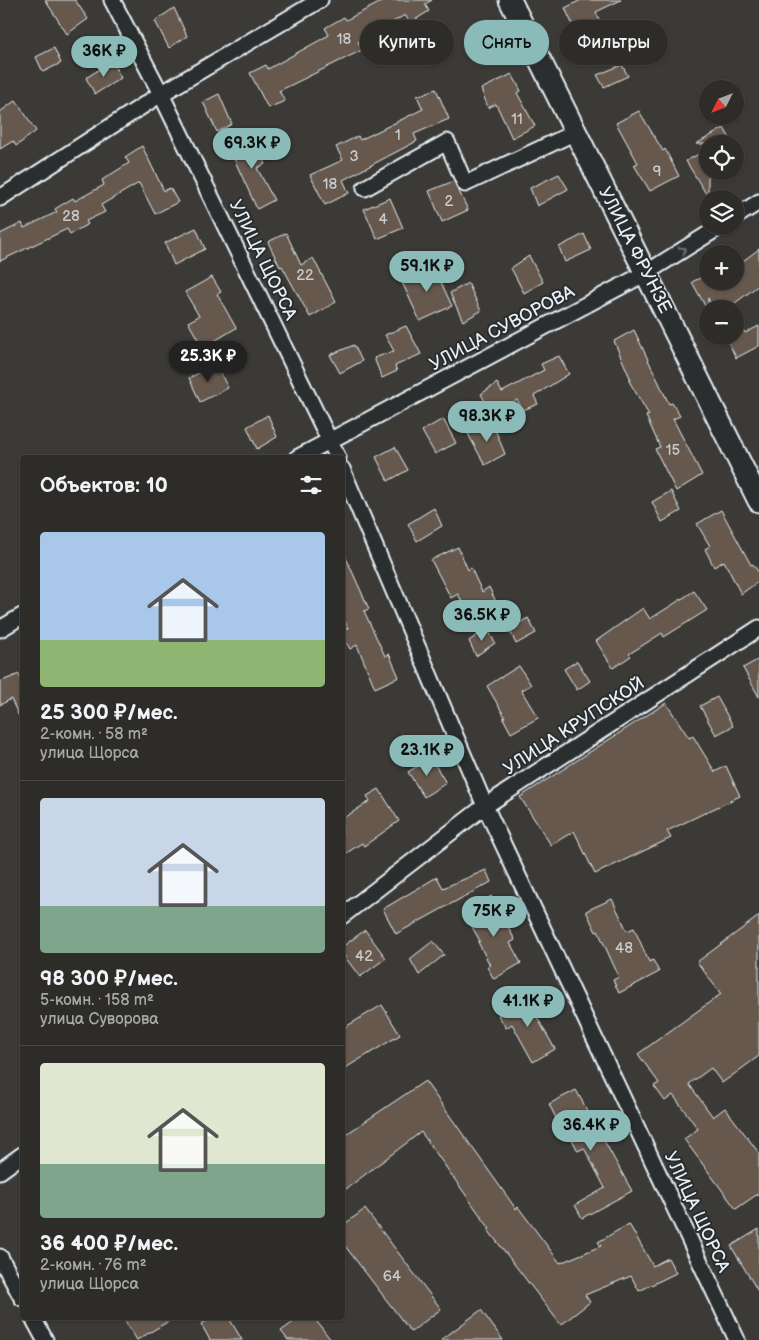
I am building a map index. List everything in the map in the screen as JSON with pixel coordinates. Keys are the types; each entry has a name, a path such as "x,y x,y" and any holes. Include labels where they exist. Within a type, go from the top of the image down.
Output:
{"main road":[{"name":"УЛИЦА ФРУНЗЕ","path":"510,0 759,501"}],"street":[{"name":"УЛИЦА ЩОРСА","path":"112,0 337,455"},
{"path":"0,198 160,94 320,0"},
{"path":"365,188 447,142 466,184 576,132"},
{"path":"744,211 759,202"},
{"name":"УЛИЦА СУВОРОВА","path":"302,455 646,273 706,235"},
{"name":"УЛИЦА ЩОРСА","path":"345,476 485,806 737,1340"},
{"path":"0,629 20,617"},
{"name":"УЛИЦА КРУПСКОЙ","path":"345,914 485,806 759,628"},
{"path":"0,1171 20,1156"},
{"path":"0,1257 20,1294"},
{"path":"34,1320 45,1340"}],"building":[{"path":"45,0 75,0 88,19 67,34"},
{"path":"385,0 432,0 425,4 429,11 415,20 408,20 405,15 396,20 360,20 360,41 358,42 360,51 279,91 285,101 268,108 250,73 266,65 268,69 329,35 325,28 344,17 346,20"},
{"path":"581,0 621,0 596,12 599,20 570,20 565,8"},
{"path":"174,8 187,36 169,48 155,21"},
{"path":"54,48 61,63 43,72 36,57"},
{"path":"112,61 121,78 95,94 86,78"},
{"path":"622,65 628,76 604,87 597,75"},
{"path":"512,74 521,91 517,93 535,126 512,138 496,104 488,108 481,89"},
{"path":"436,89 449,119 414,134 417,141 343,180 349,193 325,205 310,175 343,160 336,147 358,136 360,140 423,109 417,96"},
{"path":"219,94 232,124 217,132 203,102"},
{"path":"16,100 36,131 16,146 13,141 0,149 0,112"},
{"path":"639,111 663,151 665,149 679,176 650,191 634,165 638,163 616,123"},
{"path":"724,128 728,135 712,135"},
{"path":"254,136 265,164 257,168 274,200 257,209 229,148"},
{"path":"142,146 164,191 170,188 178,202 155,214 139,183 101,205 105,212 86,221 88,224 70,234 67,229 0,261 0,234 22,223 24,228 57,212 55,209 73,198 75,201 104,185 102,180 129,163 125,157"},
{"path":"699,154 699,180 708,180 708,190 704,190 686,161"},
{"path":"559,174 568,189 537,206 530,188"},
{"path":"454,181 468,210 442,222 429,191"},
{"path":"390,198 403,228 377,239 364,209"},
{"path":"196,228 205,249 174,265 165,243"},
{"path":"286,233 301,265 313,258 336,302 310,317 282,266 280,267 268,242"},
{"path":"584,234 591,250 565,262 559,247"},
{"path":"759,249 759,285 739,300 709,300 708,298 708,300 702,300 692,282 699,278 699,290 744,290 744,260"},
{"path":"529,256 543,282 524,293 511,268"},
{"path":"433,265 452,306 420,321 401,280"},
{"path":"212,277 221,292 217,294 236,328 203,348 188,322 199,316 185,292"},
{"path":"468,283 481,311 463,321 450,293"},
{"path":"406,326 421,354 395,366 397,371 382,378 374,358 394,351 385,335"},
{"path":"759,326 759,346 736,358 730,345 744,345 744,331 745,333"},
{"path":"634,330 669,404 672,403 680,416 673,419 702,475 676,491 655,449 660,447 646,416 649,415 629,381 631,380 614,341"},
{"path":"354,345 362,361 340,373 330,355"},
{"path":"559,356 569,374 534,396 538,404 523,410 517,400 492,414 481,394 497,383 502,392 544,370 541,364"},
{"path":"216,364 228,388 200,402 189,378"},
{"path":"268,415 277,437 257,449 247,427"},
{"path":"443,419 456,443 435,454 422,431"},
{"path":"492,422 505,454 485,465 468,434"},
{"path":"395,447 408,470 388,481 376,457"},
{"path":"671,491 681,511 662,522 652,502"},
{"path":"434,508 442,526 417,541 408,524"},
{"path":"721,510 751,565 753,564 759,573 759,581 741,594 724,561 714,567 705,549 710,546 697,524"},
{"path":"458,547 468,570 471,568 482,592 489,587 496,602 470,618 458,594 451,598 431,560"},
{"path":"345,556 369,609 364,611 385,656 389,654 399,677 375,688 357,645 350,649 345,640 345,630 348,628 345,622"},
{"path":"694,591 707,610 664,637 662,633 629,654 631,656 613,668 596,641 643,608 650,619"},
{"path":"528,618 536,633 516,644 509,629"},
{"path":"487,628 495,643 476,656 469,641"},
{"path":"759,659 759,697 743,668"},
{"path":"577,661 590,681 577,690 564,669"},
{"path":"519,666 531,685 521,690 538,718 511,733 503,718 505,717 487,686"},
{"path":"19,674 20,719 11,699 0,705 0,682"},
{"path":"717,697 733,726 716,735 700,706"},
{"path":"666,703 689,738 693,736 715,772 726,766 740,796 667,831 671,838 595,874 574,831 551,845 520,797"},
{"path":"431,758 446,783 424,797 408,772"},
{"path":"379,789 399,821 364,846 362,843 345,854 345,817 370,801 367,796"},
{"path":"486,870 491,882 396,934 383,909 437,877 443,888"},
{"path":"491,896 515,940 510,943 521,963 494,979 487,967 490,965 478,942 480,941 466,916"},
{"path":"612,899 627,931 634,928 649,962 653,960 659,972 619,993 613,980 619,977 598,931 596,932 586,911"},
{"path":"759,916 759,1056 722,1083 711,1068 689,1084 713,1117 725,1108 759,1153 759,1193 736,1209 684,1139 698,1129 673,1095 665,1101 654,1086 659,1083 638,1054 721,994 697,962"},
{"path":"365,930 386,958 360,977 345,957 345,945"},
{"path":"433,941 444,955 419,975 410,959"},
{"path":"532,996 540,1009 534,1012 555,1049 533,1062 512,1024 506,1028 498,1015"},
{"path":"382,1005 400,1035 345,1068 345,1027"},
{"path":"425,1081 516,1209 518,1207 560,1263 601,1246 598,1242 629,1224 653,1266 668,1258 676,1273 639,1291 631,1276 585,1295 590,1302 561,1325 488,1230 490,1229 421,1132 345,1190 345,1135"},
{"path":"576,1090 632,1191 582,1218 575,1205 605,1188 584,1148 578,1151 562,1120 558,1122 549,1104"},
{"path":"365,1209 441,1309 411,1332 345,1246 345,1224"},
{"path":"759,1229 759,1293 731,1246"},
{"path":"481,1310 503,1340 441,1340"},
{"path":"124,1320 171,1320 137,1340"},
{"path":"208,1320 230,1320 242,1340 210,1340 201,1324"},
{"path":"296,1320 316,1320 331,1340 288,1340 281,1331"}]}
